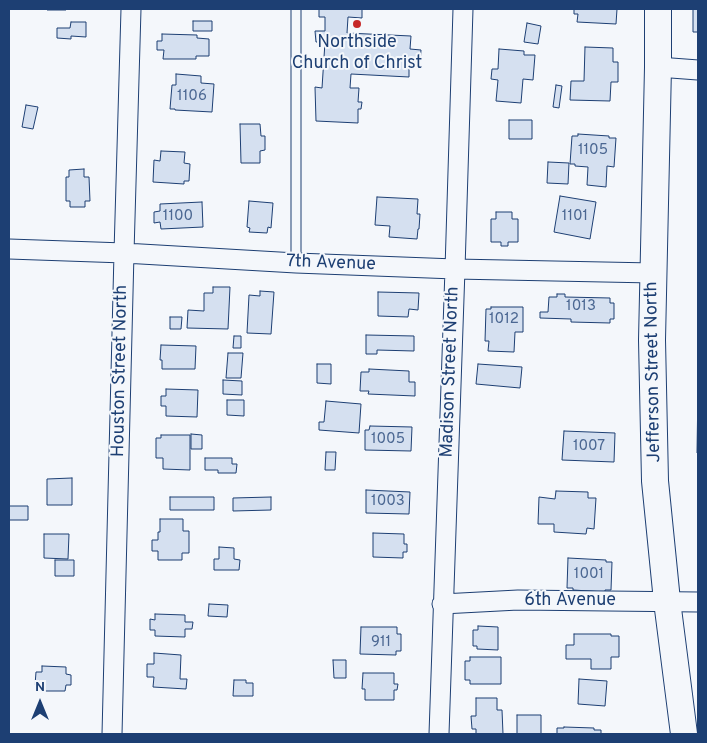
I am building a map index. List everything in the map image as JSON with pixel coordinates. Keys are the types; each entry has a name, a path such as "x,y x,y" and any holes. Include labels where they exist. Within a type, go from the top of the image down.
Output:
{"main road":[{"name":"Jefferson Street North","path":"658,9 652,340 655,481 667,601 684,734"}],"street":[{"name":"Houston Street North","path":"112,734 131,9"},
{"name":"Madison Street North","path":"439,734 462,9"},
{"path":"658,67 698,70"},
{"name":"7th Avenue","path":"9,249 455,269 653,273"},
{"name":"6th Avenue","path":"442,604 518,600 698,602"}],"lane":[{"path":"296,9 296,263"}],"building":[{"path":"66,9 66,10 47,10"},
{"path":"319,9 362,9 362,18 348,17 347,33 411,36 410,49 421,50 420,64 409,63 409,77 351,74 350,88 359,88 358,102 362,102 361,109 358,109 358,123 316,121 315,87 322,88 325,42 316,42 315,31 325,31 325,17 319,17"},
{"path":"574,9 617,9 616,24 577,22 578,14 574,14"},
{"path":"693,9 698,9 698,32 693,32"},
{"path":"193,21 212,21 212,31 193,31"},
{"path":"71,22 86,22 86,37 71,36 71,39 57,38 57,28 70,28"},
{"path":"527,23 541,26 538,44 524,42"},
{"path":"162,34 197,35 197,38 209,39 209,56 196,56 196,59 163,59 164,50 157,50 157,41 162,41"},
{"path":"585,47 613,48 613,62 618,62 618,82 611,82 610,101 570,100 571,81 584,81"},
{"path":"499,49 524,51 524,55 535,55 533,80 523,79 521,103 496,101 498,80 491,79 492,69 498,69"},
{"path":"176,74 201,76 201,83 214,84 212,112 170,109 172,85 176,85"},
{"path":"556,85 562,86 559,108 553,107"},
{"path":"26,105 38,107 33,129 22,127"},
{"path":"509,120 532,120 532,139 509,139"},
{"path":"240,124 260,124 261,136 265,136 265,150 260,151 260,163 241,163"},
{"path":"578,134 616,138 614,167 607,166 606,187 587,185 588,167 570,164 572,136 578,136"},
{"path":"161,151 185,152 184,163 190,164 189,181 184,181 184,184 153,182 154,160 160,161"},
{"path":"548,162 569,163 568,184 547,183"},
{"path":"84,169 84,177 89,177 90,201 85,201 85,207 70,207 70,201 66,201 66,177 69,177 69,170"},
{"path":"560,196 596,202 590,239 554,232"},
{"path":"377,197 418,199 417,214 420,214 417,239 389,237 390,226 375,225"},
{"path":"249,201 273,203 271,228 268,227 267,233 249,232 250,228 247,227"},
{"path":"202,202 203,227 161,229 160,222 154,223 154,212 160,211 160,204"},
{"path":"496,212 512,212 512,219 518,219 518,242 508,242 508,246 501,246 501,242 491,242 491,219 496,219"},
{"path":"213,287 230,287 228,329 187,328 188,310 204,311 204,293 213,293"},
{"path":"260,291 274,292 271,334 247,333 249,295 260,296"},
{"path":"378,292 419,293 418,310 409,309 408,317 378,316"},
{"path":"557,294 565,294 565,297 610,298 610,303 614,303 614,319 610,319 610,323 571,322 571,319 540,318 540,312 548,312 549,297 557,297"},
{"path":"491,307 523,307 523,332 515,332 514,352 488,351 489,341 485,341 486,309 491,309"},
{"path":"170,317 182,317 181,329 170,329"},
{"path":"366,335 414,336 414,351 377,350 377,354 366,354"},
{"path":"234,336 241,336 241,348 233,348"},
{"path":"161,345 196,346 195,369 162,369 162,360 160,360"},
{"path":"228,353 243,353 241,378 226,378"},
{"path":"317,364 331,364 331,384 317,383"},
{"path":"478,364 522,367 520,388 476,384"},
{"path":"369,369 409,371 409,382 415,382 415,396 368,394 369,391 360,391 361,372 369,372"},
{"path":"223,380 242,381 242,395 223,394"},
{"path":"698,387 698,453 697,453"},
{"path":"166,389 198,390 197,417 166,416 166,406 161,406 161,396 166,396"},
{"path":"227,400 244,400 244,416 227,415"},
{"path":"326,401 361,404 359,433 319,430 319,422 324,422"},
{"path":"370,426 412,427 411,451 365,450 365,430 369,430"},
{"path":"564,431 615,433 614,462 562,460"},
{"path":"191,434 202,435 202,449 191,449"},
{"path":"161,435 190,435 190,470 163,469 163,458 156,458 156,438 161,438"},
{"path":"326,452 336,452 335,470 325,470"},
{"path":"205,458 232,458 232,464 237,464 236,473 218,473 218,470 205,470"},
{"path":"72,478 72,505 47,505 47,479"},
{"path":"366,490 410,492 409,514 366,513"},
{"path":"556,491 588,492 588,498 596,498 594,529 587,528 586,534 554,532 554,524 538,524 539,497 555,499"},
{"path":"170,497 214,497 214,510 170,510"},
{"path":"271,497 271,510 233,511 233,498"},
{"path":"9,506 28,506 28,520 9,520"},
{"path":"160,519 183,519 183,531 189,531 189,553 182,553 182,560 158,560 158,551 152,551 152,540 158,540 158,532 160,532"},
{"path":"373,533 404,534 404,544 407,544 407,552 403,552 403,558 373,557"},
{"path":"44,534 69,534 68,559 44,558"},
{"path":"219,547 234,548 234,559 240,560 239,570 214,570 214,559 219,559"},
{"path":"568,558 612,562 611,590 605,590 605,592 567,588"},
{"path":"55,560 74,560 74,576 55,576"},
{"path":"209,604 228,605 227,617 208,616"},
{"path":"155,614 185,615 185,622 193,622 192,629 185,629 185,637 155,636 155,630 150,630 150,619 155,620"},
{"path":"478,626 498,627 498,650 477,649 477,646 473,646 473,630 478,630"},
{"path":"361,627 397,627 397,634 401,634 401,651 396,651 396,655 360,654"},
{"path":"574,634 611,634 611,636 619,636 619,657 611,657 611,669 591,669 591,659 566,659 566,645 574,645"},
{"path":"154,653 181,655 180,679 187,679 186,689 153,687 154,677 147,677 147,664 154,664"},
{"path":"470,657 501,657 501,684 470,684 470,680 465,680 465,661 470,661"},
{"path":"333,660 346,660 346,678 334,678"},
{"path":"42,666 66,667 66,674 71,675 71,685 66,685 65,691 42,691 42,686 35,685 36,672 42,672"},
{"path":"363,673 394,673 394,684 398,684 397,690 394,690 394,700 365,700 365,689 362,689"},
{"path":"579,679 607,681 605,706 578,704"},
{"path":"234,680 246,680 246,683 253,683 253,696 233,696"},
{"path":"476,698 497,698 497,710 502,710 503,734 476,734 476,729 472,729 471,716 476,716"},
{"path":"517,715 541,715 541,734 517,734"},
{"path":"557,728 594,728 594,730 601,730 601,734 557,734"}],"place":[{"name":"Northside Church of Christ","path":"357,24"}]}
